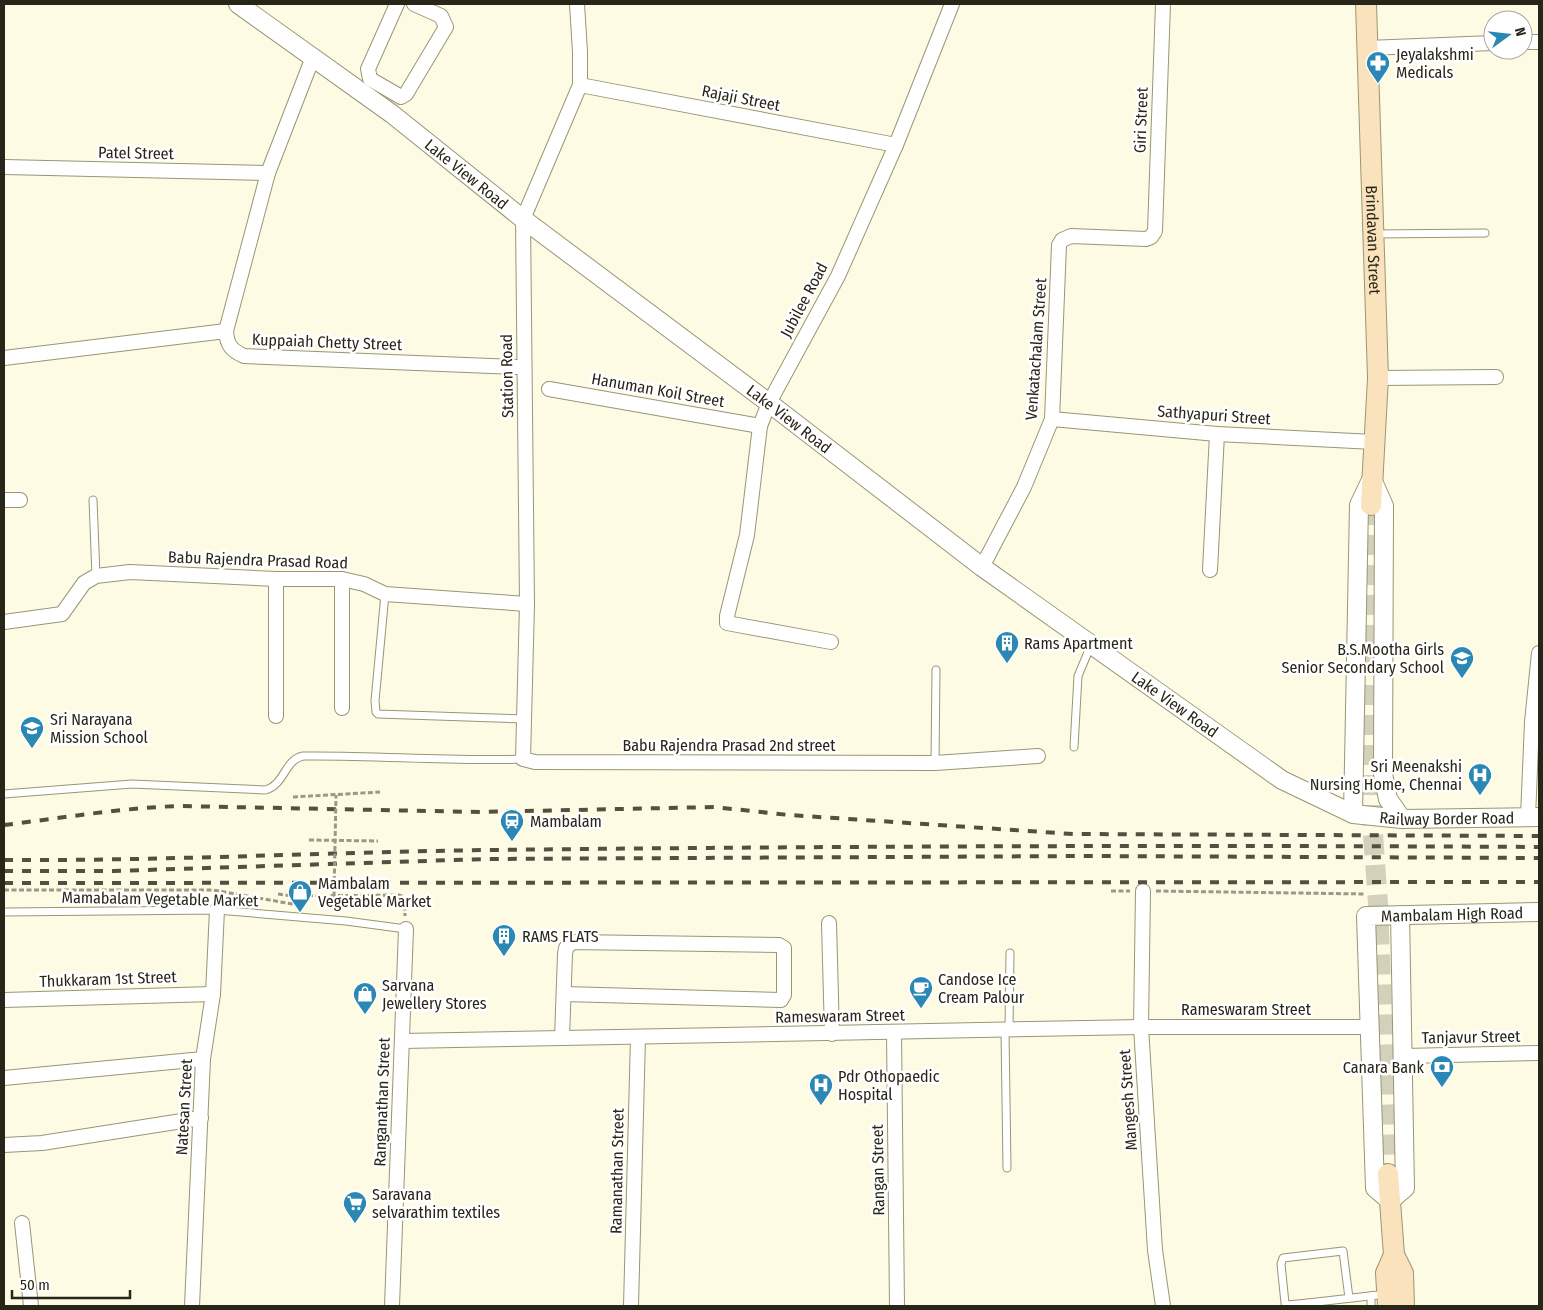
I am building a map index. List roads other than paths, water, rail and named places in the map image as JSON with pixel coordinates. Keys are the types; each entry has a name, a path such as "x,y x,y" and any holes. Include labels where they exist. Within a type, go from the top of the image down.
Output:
{"main road":[{"name":"Brindavan Street","path":"1366,4 1378,378 1371,505"},
{"path":"1388,1174 1394,1255 1403,1273 1404,1306"},
{"path":"1382,1299 1386,1273 1394,1255"}],"street":[{"name":"Lake View Road","path":"238,4 392,114 523,219 769,403 982,567 1092,643 1282,780 1353,814"},
{"path":"397,4 368,69 370,79 401,97"},
{"path":"392,114 446,27 441,16 414,4"},
{"name":"Station Road","path":"523,759 527,604 523,219 580,85 577,4"},
{"name":"Jubilee Road","path":"831,642 727,623 727,616 747,535 760,426 769,403 838,276 896,145 952,4"},
{"name":"Giri Street","path":"1151,237 1154,231 1163,4"},
{"path":"1367,48 1483,43"},
{"path":"4,358 226,331 268,173 313,57"},
{"name":"Rajaji Street","path":"580,85 896,145"},
{"path":"373,102 383,87"},
{"name":"Patel Street","path":"4,167 268,173"},
{"name":"Venkatachalam Street","path":"982,567 1024,487 1052,419 1059,245 1062,240 1071,236 1141,239 1151,237"},
{"name":"Kuppaiah Chetty Street","path":"226,331 227,342 232,351 244,356 517,367"},
{"path":"1378,378 1496,377"},
{"name":"Hanuman Koil Street","path":"549,389 760,426"},
{"name":"Sathyapuri Street","path":"1052,419 1217,434 1374,442"},
{"path":"1210,570 1217,434"},
{"path":"1353,814 1359,505 1372,478"},
{"path":"1372,478 1384,506 1383,774 1388,799 1402,819"},
{"path":"4,500 20,500"},
{"name":"Babu Rajendra Prasad Road","path":"96,576 130,572 276,578 342,578 364,584 386,594 527,604"},
{"path":"4,622 62,614 84,583 96,576"},
{"path":"276,578 276,716"},
{"path":"342,578 342,708"},
{"path":"1534,817 1539,653"},
{"name":"Babu Rajendra Prasad 2nd street","path":"523,759 544,762 936,763 1038,756"},
{"name":"Railway Border Road","path":"1353,814 1402,819 1534,817"},
{"name":"Mangesh Street","path":"1143,891 1141,1027 1156,1250 1163,1306"},
{"name":"Natesan Street","path":"192,1306 203,1059 213,994 217,910"},
{"name":"Mambalam High Road","path":"1370,1026 1366,916 1539,912"},
{"path":"1370,1026 1375,1188 1390,1201 1405,1188 1400,915"},
{"path":"829,923 832,1034"},
{"name":"Ranganathan Street","path":"392,1306 406,929"},
{"path":"562,1038 566,948 572,942 779,945 784,948 784,995 781,1000 564,994"},
{"name":"Thukkaram 1st Street","path":"4,1000 213,994"},
{"name":"Rameswaram Street","path":"402,1041 1141,1027 1370,1026"},
{"name":"Rangan Street","path":"894,1033 897,1306"},
{"name":"Ramanathan Street","path":"631,1306 638,1037"},
{"name":"Tanjavur Street","path":"1404,1056 1539,1053"},
{"path":"4,1078 119,1065 203,1059"},
{"path":"4,1145 42,1143 201,1118"},
{"path":"22,1223 31,1306"}],"lane":[{"path":"1374,234 1484,233"},
{"path":"93,500 96,576"},
{"path":"386,594 375,701 378,714 524,719"},
{"path":"1074,747 1078,676 1092,643"},
{"path":"936,670 936,763"},
{"path":"4,794 132,784 265,790 278,784 290,762 297,757 304,756 366,755 490,760 523,759"},
{"name":"Mamabalam Vegetable Market","path":"4,912 217,910 346,921 406,929"},
{"path":"1006,1168 1007,1031 1010,952"},
{"path":"1349,1298 1343,1252 1283,1258 1281,1264 1285,1303 1287,1305 1307,1305 1349,1298 1382,1299"},
{"path":"1371,1306 1382,1299"}],"tunnel":[{"path":"1371,505 1371,806 1378,904 1388,1174"}],"railway":[{"path":"4,825 113,811 179,806 480,812 714,807 789,815 1073,834 1539,836"},
{"path":"4,860 621,849 1146,846 1539,847"},
{"path":"4,871 114,871 485,859 1089,856 1539,858"},
{"path":"4,883 1539,882"}],"place":[{"name":"Jeyalakshmi Medicals","path":"1378,84"},
{"name":"Rams Apartment","path":"1007,664"},
{"name":"B.S.Mootha Girls Senior Secondary School","path":"1462,679"},
{"name":"Sri Narayana Mission School","path":"32,749"},
{"name":"Sri Meenakshi Nursing Home, Chennai","path":"1480,796"},
{"name":"Mambalam","path":"512,842"},
{"name":"Mambalam Vegetable Market","path":"300,913"},
{"name":"RAMS FLATS","path":"504,957"},
{"name":"Candose Ice Cream Palour","path":"921,1009"},
{"name":"Sarvana Jewellery Stores","path":"365,1015"},
{"name":"Canara Bank","path":"1442,1088"},
{"name":"Pdr Othopaedic Hospital","path":"821,1106"},
{"name":"Saravana selvarathim textiles","path":"355,1224"}]}
